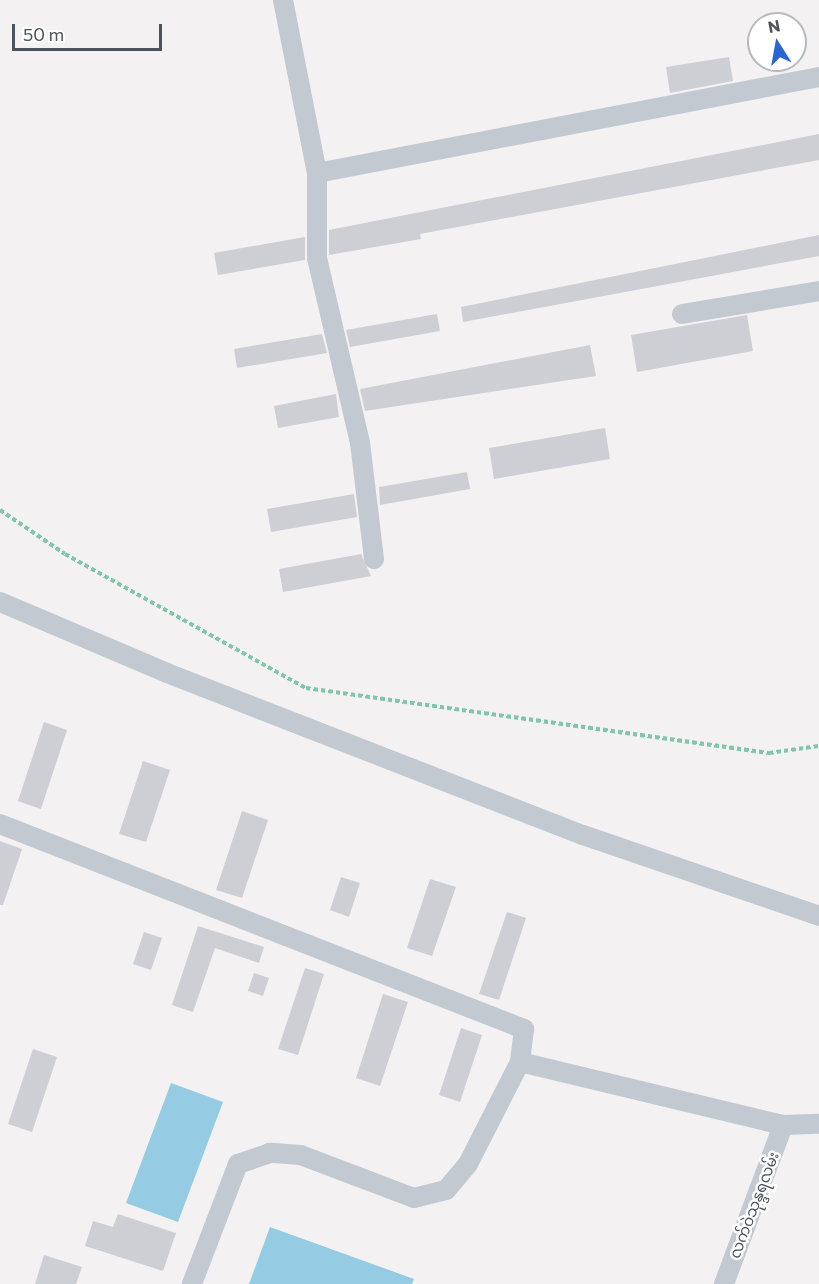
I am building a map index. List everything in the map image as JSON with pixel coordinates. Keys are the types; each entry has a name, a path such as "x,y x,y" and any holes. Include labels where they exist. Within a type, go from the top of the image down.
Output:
{"street":[{"path":"283,0 317,173 317,258 360,443 374,559"},
{"path":"317,173 819,77"},
{"path":"682,314 819,291"},
{"path":"0,602 167,673 583,835 819,916"},
{"path":"0,824 524,1029 520,1062 468,1164 446,1190 414,1198 301,1155 270,1153 238,1164 192,1284"},
{"path":"520,1062 783,1125 819,1124"},
{"name":"လက်ဝဲသုန္ဒရလမ်း","path":"724,1284 783,1125"}],"path":[{"path":"0,510 65,554 306,688 769,753 819,746"}],"water":[{"path":"171,1083 223,1102 178,1222 126,1203"},
{"path":"270,1227 414,1279 412,1284 249,1284"}],"building":[{"path":"729,57 733,81 670,93 666,67"},
{"path":"819,134 819,160 420,234 421,239 329,255 329,230"},
{"path":"819,235 819,256 463,322 461,307"},
{"path":"305,237 305,260 218,275 214,253"},
{"path":"437,314 440,331 350,347 346,330"},
{"path":"747,315 753,351 637,372 631,335"},
{"path":"322,334 327,353 237,368 234,349"},
{"path":"590,345 596,376 365,411 360,389"},
{"path":"336,394 339,417 278,428 274,406"},
{"path":"605,428 610,459 494,479 489,448"},
{"path":"467,472 470,489 380,505 379,487"},
{"path":"354,494 357,517 271,532 267,509"},
{"path":"361,554 371,576 283,592 279,569"},
{"path":"44,722 67,730 41,809 18,801"},
{"path":"143,761 170,770 146,842 119,834"},
{"path":"242,811 268,820 242,898 216,890"},
{"path":"0,841 22,849 3,905 0,905"},
{"path":"341,877 360,883 349,917 330,910"},
{"path":"430,879 456,887 432,956 407,948"},
{"path":"507,912 526,918 499,1000 479,994"},
{"path":"198,926 264,947 259,963 215,948 193,1012 172,1005"},
{"path":"144,932 162,938 151,970 133,964"},
{"path":"305,968 324,974 298,1055 278,1049"},
{"path":"254,973 269,978 263,996 248,991"},
{"path":"383,994 408,1002 380,1086 356,1078"},
{"path":"461,1028 482,1035 460,1102 439,1095"},
{"path":"33,1049 57,1057 32,1132 8,1124"},
{"path":"118,1214 176,1233 163,1271 85,1246 93,1221 113,1227"},
{"path":"44,1255 82,1267 76,1284 35,1284"}]}
